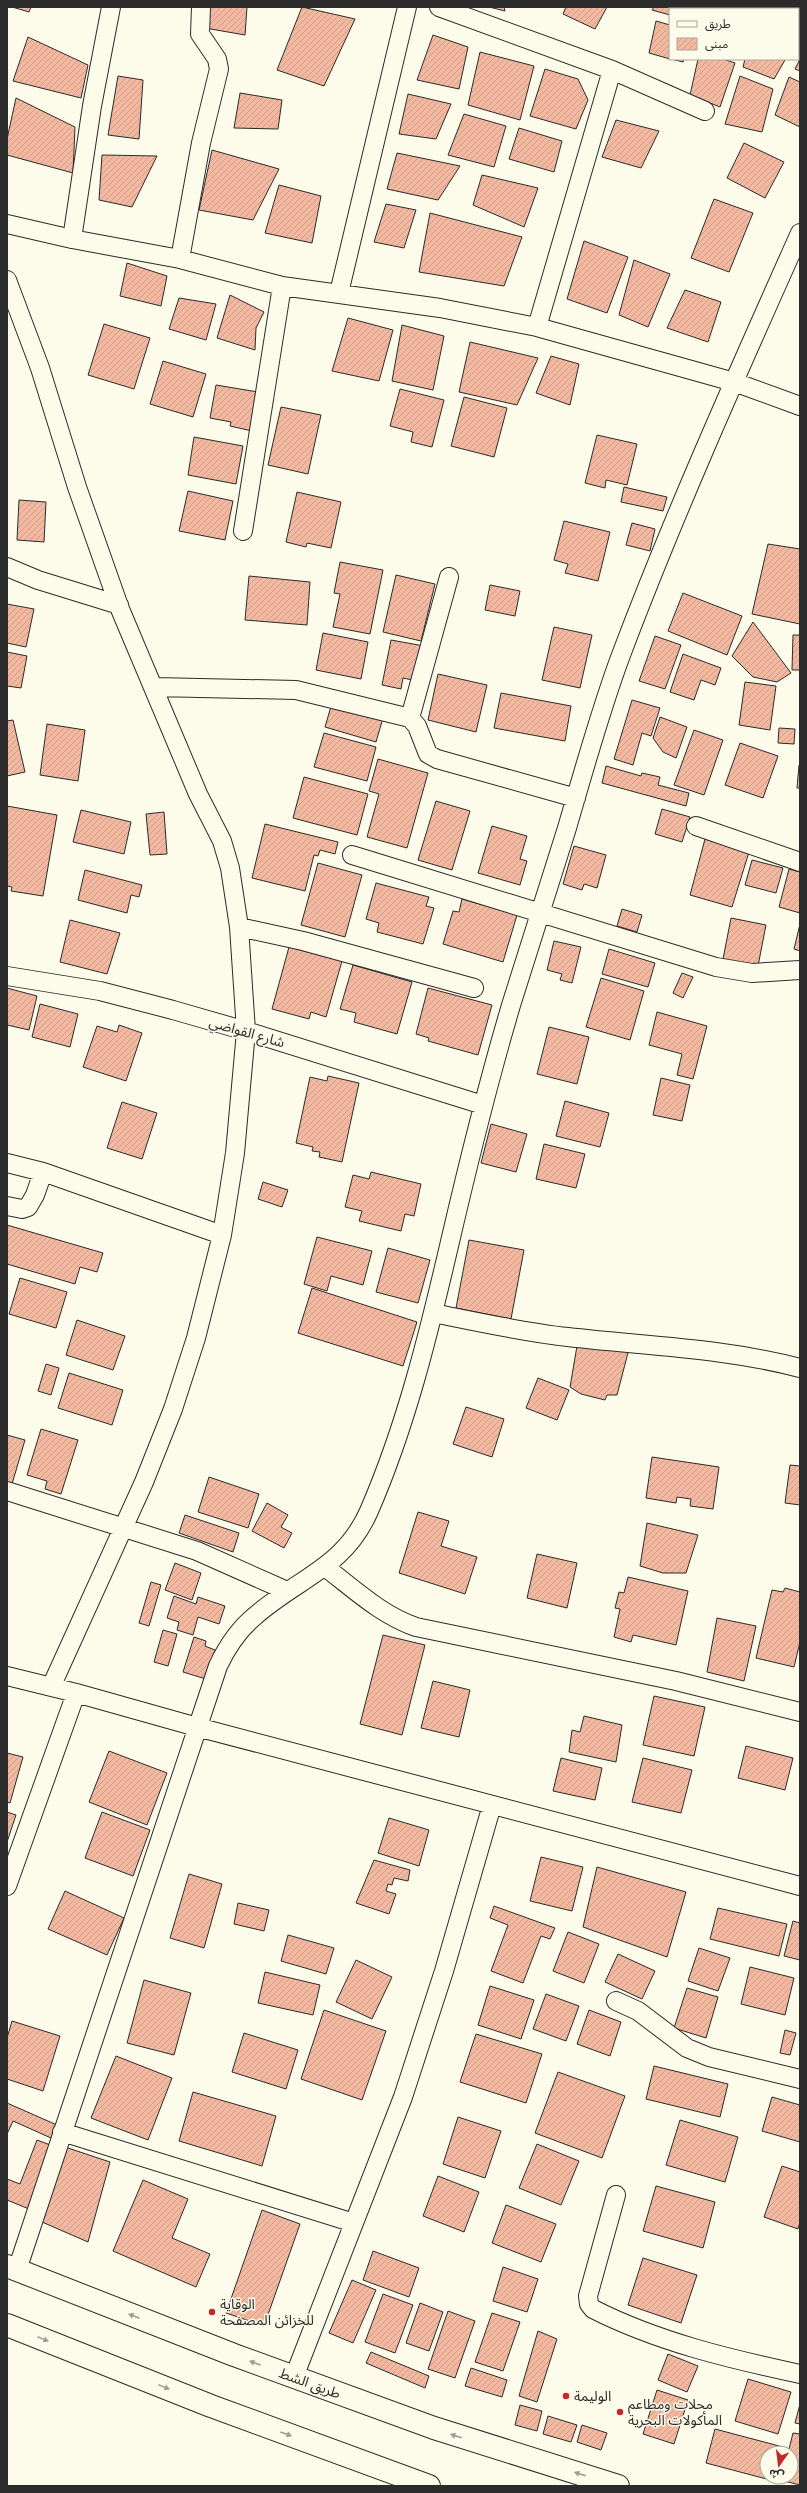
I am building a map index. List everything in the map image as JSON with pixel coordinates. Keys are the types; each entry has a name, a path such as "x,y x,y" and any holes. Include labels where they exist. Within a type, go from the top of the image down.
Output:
{"highway":[{"name":"طريق الشط","path":"12,2268 294,2377 434,2428 618,2486"},
{"path":"7,2325 211,2406 429,2486"}],"street":[{"path":"72,239 92,106 111,7"},
{"path":"180,258 201,144 219,69 217,59 200,34 202,7"},
{"path":"339,293 407,7"},
{"path":"439,7 612,70 705,111"},
{"path":"537,327 612,70"},
{"path":"7,224 72,239 180,258 282,286 440,308 537,327 734,382 800,406"},
{"path":"12,2268 62,2132 197,1727 226,1648 240,1630 255,1615 287,1591 326,1567 354,1539 368,1514 405,1413 433,1313 483,1105 540,915 620,659 666,542 800,232"},
{"path":"7,280 40,368 76,487 119,605 155,687 198,794 222,841 230,868 239,928 246,1031 235,1153 222,1235 196,1338 173,1409 144,1482 51,1686"},
{"path":"243,531 282,286"},
{"path":"7,567 38,580 119,605"},
{"path":"410,718 450,577"},
{"path":"155,687 296,690 410,718 417,726 428,754 436,759 576,798"},
{"path":"696,826 800,862"},
{"path":"352,855 540,915 716,967 752,973 800,970"},
{"path":"239,928 303,941 474,988"},
{"name":"شارع القواضي","path":"7,976 100,991 246,1031 483,1105"},
{"path":"7,1163 43,1172 222,1235"},
{"path":"7,1206 22,1209 28,1207 36,1196 43,1172"},
{"path":"433,1313 508,1328 567,1337 718,1352 769,1360 800,1368"},
{"path":"7,1491 122,1529 197,1551 287,1591"},
{"path":"326,1567 376,1607 416,1628 676,1681 800,1712"},
{"path":"7,1676 76,1692 197,1727 800,1886"},
{"path":"7,1886 76,1692"},
{"path":"294,2377 423,2039 492,1805"},
{"path":"616,2001 638,2011 687,2048 709,2057 800,2079"},
{"path":"62,2132 354,2223"},
{"path":"616,2195 588,2296 589,2304 593,2309 646,2332 698,2349 800,2374"}],"building":[{"path":"12,7 31,7 29,12"},
{"path":"207,7 247,7 245,35 205,28"},
{"path":"302,7 355,19 324,86 277,70"},
{"path":"489,7 504,7 505,11"},
{"path":"566,7 607,7 595,29 563,14"},
{"path":"654,7 673,7 669,8 669,15 652,10"},
{"path":"778,7 800,7 800,14 799,15 799,8"},
{"path":"656,21 669,25 669,59 649,53"},
{"path":"433,35 468,47 459,89 417,80"},
{"path":"28,37 88,65 81,98 13,81"},
{"path":"480,52 534,66 520,120 468,105"},
{"path":"800,59 800,71 795,69"},
{"path":"698,60 726,60 735,63 720,107 690,95"},
{"path":"745,60 785,60 774,79 743,67"},
{"path":"545,69 578,79 588,100 576,129 530,116"},
{"path":"118,76 143,80 139,139 108,135"},
{"path":"740,76 773,89 762,132 725,124"},
{"path":"789,77 800,82 800,127 775,115"},
{"path":"240,93 282,100 278,129 234,128"},
{"path":"408,94 451,104 436,139 399,134"},
{"path":"16,98 75,127 73,173 7,155 7,139"},
{"path":"464,114 506,126 494,167 448,155"},
{"path":"616,120 659,131 641,168 602,157"},
{"path":"519,128 562,141 554,172 509,159"},
{"path":"744,143 784,162 765,198 727,178"},
{"path":"212,150 279,169 253,220 199,210"},
{"path":"397,153 460,166 438,200 387,189"},
{"path":"102,155 157,156 132,207 99,200"},
{"path":"482,175 538,188 524,227 473,205"},
{"path":"279,185 321,196 312,243 265,233"},
{"path":"714,199 753,213 729,272 691,258"},
{"path":"386,204 416,210 404,248 374,242"},
{"path":"430,213 522,237 504,286 419,272"},
{"path":"584,241 628,257 607,313 567,299"},
{"path":"634,260 670,274 648,327 619,315"},
{"path":"127,263 167,276 161,306 120,296"},
{"path":"685,290 721,302 708,342 667,328"},
{"path":"230,295 264,312 256,328 255,350 217,338"},
{"path":"179,298 216,304 206,340 169,329"},
{"path":"348,318 393,330 379,381 332,371"},
{"path":"104,324 150,338 134,389 88,375"},
{"path":"402,325 444,336 433,390 392,381"},
{"path":"470,342 538,358 517,405 459,392"},
{"path":"551,356 579,364 570,405 536,393"},
{"path":"163,361 206,374 193,417 150,404"},
{"path":"216,385 258,392 252,431 230,426 231,422 210,418"},
{"path":"400,389 444,400 432,447 411,442 413,432 390,426"},
{"path":"464,397 507,408 494,457 451,446"},
{"path":"281,407 321,415 308,474 268,465"},
{"path":"597,435 637,444 627,485 606,480 605,488 585,483"},
{"path":"194,437 243,446 236,484 188,475"},
{"path":"624,487 667,497 663,511 621,502"},
{"path":"188,491 233,501 225,540 179,531"},
{"path":"297,492 341,502 331,548 307,543 306,547 286,542"},
{"path":"19,500 46,502 44,542 17,540"},
{"path":"564,521 610,532 598,581 565,573 568,564 554,560"},
{"path":"632,523 655,529 650,551 626,545"},
{"path":"768,544 800,549 800,624 752,614"},
{"path":"340,562 383,570 370,634 333,627 340,594 334,593"},
{"path":"396,575 435,584 421,641 383,632"},
{"path":"249,576 310,582 307,625 245,620"},
{"path":"490,585 520,591 515,616 485,610"},
{"path":"683,593 742,616 727,655 668,631"},
{"path":"7,604 34,609 26,647 7,643"},
{"path":"753,622 791,673 777,682 753,677 732,656"},
{"path":"554,627 592,635 580,688 542,680"},
{"path":"323,633 368,642 361,679 316,670"},
{"path":"793,635 800,635 800,670 792,670"},
{"path":"655,636 681,645 665,689 639,681"},
{"path":"391,640 424,646 417,681 403,678 401,689 382,685"},
{"path":"7,652 27,656 21,688 7,686"},
{"path":"683,654 721,668 715,685 701,680 694,700 670,692"},
{"path":"438,674 487,685 476,732 428,720"},
{"path":"745,682 776,686 770,730 739,725"},
{"path":"501,693 571,706 565,741 494,728"},
{"path":"632,700 660,708 651,736 642,733 633,765 614,759"},
{"path":"332,703 383,718 376,742 325,727"},
{"path":"660,717 687,727 676,758 663,752 653,738"},
{"path":"13,720 25,772 7,776 7,721"},
{"path":"47,724 85,730 78,781 40,775"},
{"path":"779,728 795,729 794,744 778,743"},
{"path":"694,730 723,740 704,795 674,785"},
{"path":"324,733 376,747 367,781 314,767"},
{"path":"740,743 778,756 763,798 725,785"},
{"path":"378,759 428,773 407,848 367,837 379,794 369,791"},
{"path":"799,765 800,788 797,788"},
{"path":"606,766 641,776 642,773 660,777 658,785 689,793 686,806 602,783"},
{"path":"304,777 368,794 357,835 293,818"},
{"path":"436,801 470,811 452,870 418,860"},
{"path":"7,806 57,815 43,896 11,891 12,887 7,886"},
{"path":"662,809 690,817 682,842 655,834"},
{"path":"81,810 131,822 124,854 73,842"},
{"path":"164,812 167,854 150,855 146,814"},
{"path":"265,824 338,842 335,854 320,850 318,856 314,855 305,891 252,878"},
{"path":"492,826 527,836 520,859 527,861 520,885 478,873"},
{"path":"705,839 749,852 732,907 690,895"},
{"path":"574,846 606,855 597,888 584,884 582,890 563,884"},
{"path":"752,860 783,868 776,893 745,885"},
{"path":"318,863 362,875 345,937 301,925"},
{"path":"789,869 800,872 800,913 779,907"},
{"path":"85,870 142,885 139,897 131,895 127,913 78,900"},
{"path":"376,883 429,897 426,906 434,908 423,944 377,932 379,923 366,919"},
{"path":"462,899 517,915 503,962 443,944 453,911 459,912"},
{"path":"622,909 642,915 637,932 617,926"},
{"path":"731,918 766,925 758,966 723,959"},
{"path":"70,920 120,933 107,974 60,962"},
{"path":"800,924 800,951 794,949"},
{"path":"554,941 581,947 572,983 560,980 562,974 547,970"},
{"path":"289,947 342,961 326,1017 311,1012 309,1019 272,1009"},
{"path":"609,949 655,963 648,987 602,974"},
{"path":"353,965 412,982 397,1034 354,1022 356,1013 340,1009"},
{"path":"682,973 693,977 683,998 673,993"},
{"path":"601,978 644,991 630,1040 586,1027"},
{"path":"7,988 37,996 29,1030 7,1025"},
{"path":"428,988 492,1005 478,1055 428,1041 429,1038 416,1034"},
{"path":"40,1004 78,1014 70,1047 32,1037"},
{"path":"657,1012 707,1026 693,1079 677,1075 682,1054 649,1045"},
{"path":"119,1025 142,1033 126,1081 83,1067 97,1026 117,1032"},
{"path":"549,1027 589,1037 577,1084 537,1074"},
{"path":"328,1076 359,1083 342,1162 319,1157 320,1152 312,1151 313,1147 296,1143 310,1077 327,1081"},
{"path":"661,1078 690,1085 682,1121 653,1115"},
{"path":"565,1101 609,1113 600,1147 556,1136"},
{"path":"122,1102 157,1113 142,1159 107,1148"},
{"path":"491,1124 527,1134 516,1172 481,1163"},
{"path":"544,1144 585,1154 576,1188 536,1179"},
{"path":"371,1172 421,1184 414,1216 405,1214 401,1231 359,1221 362,1211 345,1207 353,1175 369,1179"},
{"path":"263,1182 288,1190 282,1207 258,1199"},
{"path":"7,1225 103,1253 97,1272 80,1267 75,1284 7,1264"},
{"path":"317,1237 372,1251 363,1285 331,1276 327,1291 304,1284"},
{"path":"469,1240 524,1250 511,1319 456,1308"},
{"path":"388,1248 430,1260 418,1303 376,1292"},
{"path":"20,1278 67,1292 56,1328 9,1314"},
{"path":"312,1288 417,1322 403,1366 298,1333"},
{"path":"77,1320 125,1336 113,1370 66,1355"},
{"path":"578,1340 630,1345 617,1395 607,1395 605,1400 581,1394 570,1387"},
{"path":"46,1364 59,1368 51,1395 38,1391"},
{"path":"69,1373 123,1390 112,1425 58,1408"},
{"path":"538,1378 569,1390 557,1420 526,1408"},
{"path":"466,1407 504,1419 492,1457 453,1444"},
{"path":"41,1429 78,1440 61,1494 45,1489 47,1481 27,1475"},
{"path":"7,1435 25,1440 12,1484 7,1482"},
{"path":"652,1457 719,1467 713,1509 690,1506 691,1499 677,1497 676,1503 646,1498"},
{"path":"790,1465 800,1466 800,1505 785,1503"},
{"path":"209,1477 259,1494 248,1528 198,1512"},
{"path":"267,1503 288,1515 281,1527 292,1533 284,1548 252,1531"},
{"path":"418,1512 449,1521 441,1546 477,1557 465,1594 399,1573"},
{"path":"185,1515 239,1533 233,1552 179,1533"},
{"path":"647,1523 698,1535 686,1573 663,1573 640,1566"},
{"path":"537,1554 577,1563 567,1608 527,1598"},
{"path":"175,1563 201,1573 192,1600 165,1590"},
{"path":"628,1577 688,1591 676,1645 633,1635 631,1642 614,1637 620,1609 615,1608 619,1592 624,1593"},
{"path":"151,1582 161,1585 149,1626 139,1623"},
{"path":"785,1588 800,1592 800,1642 794,1667 756,1658 772,1590 783,1592"},
{"path":"174,1596 196,1604 198,1597 225,1606 219,1624 198,1617 193,1635 177,1630 179,1622 167,1618"},
{"path":"717,1618 756,1626 744,1681 707,1672"},
{"path":"163,1630 177,1634 168,1666 154,1662"},
{"path":"383,1635 425,1645 402,1735 360,1724"},
{"path":"194,1637 206,1641 205,1646 215,1650 206,1679 183,1672"},
{"path":"433,1681 470,1690 459,1737 421,1728"},
{"path":"654,1696 705,1707 694,1756 643,1745"},
{"path":"584,1716 622,1725 616,1762 569,1752 572,1730 580,1732"},
{"path":"746,1746 793,1758 785,1790 738,1778"},
{"path":"109,1751 167,1773 147,1825 89,1802"},
{"path":"7,1753 23,1757 10,1803 7,1802"},
{"path":"561,1758 602,1768 595,1800 553,1791"},
{"path":"643,1758 692,1770 681,1813 632,1802"},
{"path":"7,1812 16,1815 7,1842"},
{"path":"102,1812 150,1830 133,1876 85,1858"},
{"path":"389,1818 429,1830 419,1866 378,1853"},
{"path":"541,1857 583,1867 572,1911 530,1901"},
{"path":"374,1860 410,1870 408,1881 394,1878 392,1885 388,1884 386,1891 396,1894 389,1914 356,1903"},
{"path":"597,1867 686,1892 667,1957 583,1927"},
{"path":"189,1874 222,1884 204,1948 170,1938"},
{"path":"65,1891 124,1918 107,1955 48,1929"},
{"path":"238,1903 269,1910 264,1931 234,1924"},
{"path":"494,1906 555,1928 550,1939 541,1936 523,1983 491,1971 508,1925 490,1918"},
{"path":"718,1908 787,1924 779,1956 710,1939"},
{"path":"793,1921 800,1923 800,1960 784,1956"},
{"path":"568,1932 599,1944 584,1983 553,1971"},
{"path":"288,1935 334,1948 326,1974 281,1961"},
{"path":"699,1948 730,1958 718,1991 688,1981"},
{"path":"618,1954 655,1971 642,1999 605,1982"},
{"path":"356,1960 392,1977 372,2019 336,2002"},
{"path":"750,1967 794,1978 785,2015 741,2004"},
{"path":"265,1972 320,1985 313,2015 258,2003"},
{"path":"144,1980 191,1993 174,2055 127,2043"},
{"path":"490,1986 534,2000 521,2039 478,2025"},
{"path":"687,1988 718,1997 706,2038 674,2028"},
{"path":"546,1994 579,2006 566,2041 533,2029"},
{"path":"324,2010 386,2031 362,2100 301,2079"},
{"path":"589,2010 621,2022 610,2056 577,2044"},
{"path":"12,2021 60,2036 43,2091 7,2079 7,2038"},
{"path":"785,2030 796,2033 790,2055 780,2053"},
{"path":"244,2033 298,2050 286,2089 232,2072"},
{"path":"476,2034 542,2054 526,2103 460,2082"},
{"path":"116,2056 172,2078 148,2140 91,2118"},
{"path":"654,2066 728,2084 720,2117 646,2099"},
{"path":"558,2072 625,2096 602,2158 535,2133"},
{"path":"193,2092 276,2116 262,2166 179,2141"},
{"path":"772,2097 800,2105 800,2142 762,2131"},
{"path":"7,2103 57,2125 51,2138 13,2121 7,2134"},
{"path":"458,2117 501,2131 485,2178 443,2164"},
{"path":"680,2120 738,2137 725,2182 666,2165"},
{"path":"37,2140 53,2146 29,2209 7,2200 7,2179 20,2184"},
{"path":"537,2144 579,2161 561,2205 519,2188"},
{"path":"62,2146 110,2162 88,2242 42,2222"},
{"path":"782,2166 800,2172 800,2222 798,2229 764,2217"},
{"path":"438,2176 479,2192 464,2232 423,2216"},
{"path":"143,2180 188,2199 172,2238 210,2254 196,2287 113,2251"},
{"path":"656,2186 715,2202 703,2248 643,2231"},
{"path":"506,2205 556,2224 541,2262 492,2243"},
{"path":"262,2210 300,2224 264,2326 226,2313"},
{"path":"373,2251 419,2268 409,2297 363,2280"},
{"path":"643,2258 697,2275 681,2323 628,2305"},
{"path":"503,2267 538,2279 527,2312 493,2301"},
{"path":"352,2280 376,2290 353,2343 329,2333"},
{"path":"383,2294 413,2305 395,2353 365,2342"},
{"path":"420,2303 443,2312 429,2351 406,2343"},
{"path":"448,2311 475,2321 455,2378 428,2369"},
{"path":"492,2313 520,2322 503,2371 475,2362"},
{"path":"538,2331 557,2339 537,2402 519,2396"},
{"path":"371,2352 429,2376 425,2388 366,2363"},
{"path":"668,2354 698,2366 687,2392 658,2380"},
{"path":"471,2368 507,2380 502,2397 465,2386"},
{"path":"748,2379 791,2392 778,2434 735,2421"},
{"path":"657,2390 688,2400 674,2444 643,2434"},
{"path":"800,2404 800,2424 795,2423"},
{"path":"520,2405 542,2411 537,2431 515,2425"},
{"path":"548,2416 577,2425 571,2442 543,2434"},
{"path":"582,2425 607,2433 601,2450 577,2442"},
{"path":"715,2429 775,2445 759,2445 759,2477 706,2463"},
{"path":"793,2433 800,2434 800,2485 799,2445 790,2445"}],"place":[{"name":"الوقاية للخزائن المصفحة","path":"212,2312"},
{"name":"الوليمة","path":"566,2396"},
{"name":"محلات ومطاعم المأكولات البحرية","path":"620,2412"}]}
